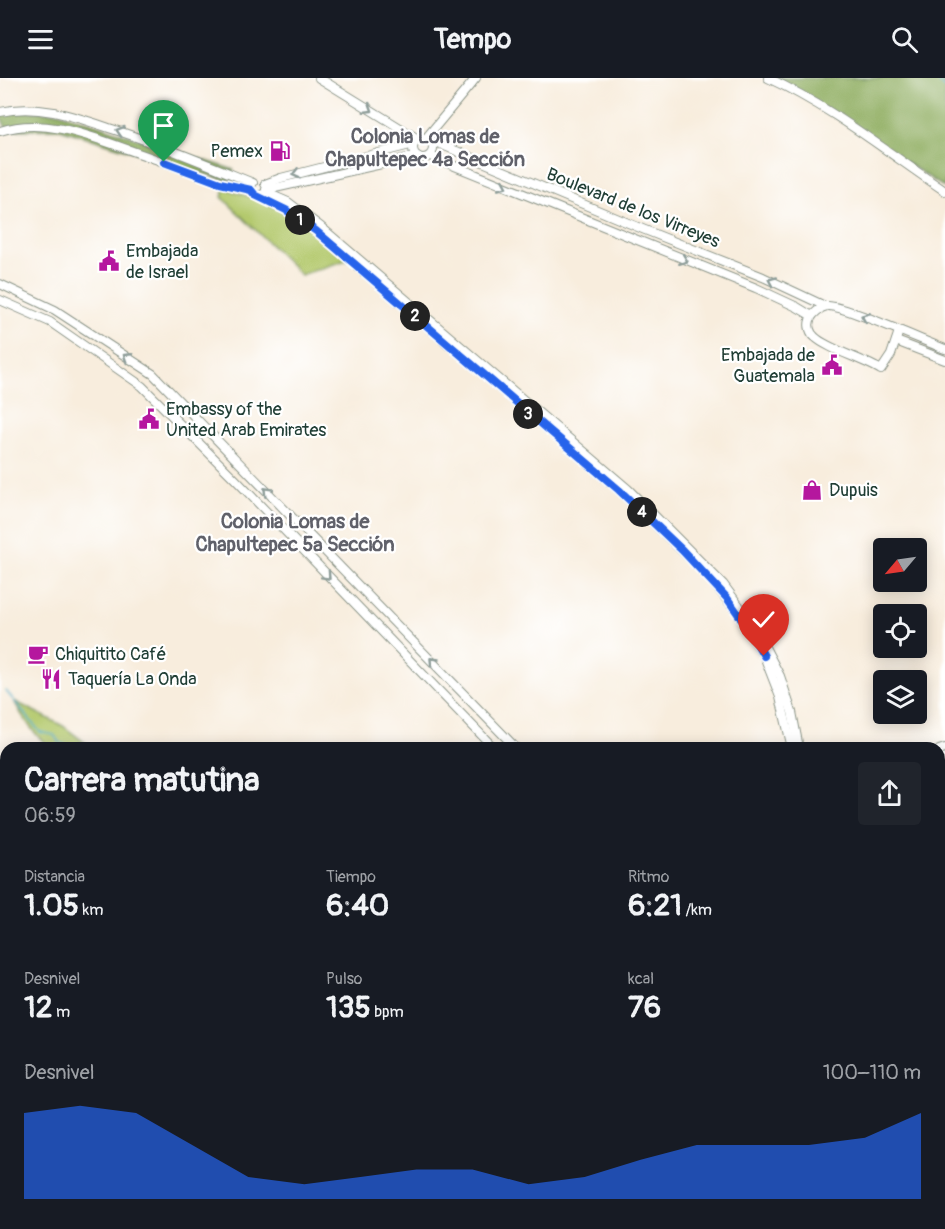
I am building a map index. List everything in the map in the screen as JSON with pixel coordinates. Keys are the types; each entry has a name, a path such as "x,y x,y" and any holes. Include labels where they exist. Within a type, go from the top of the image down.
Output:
{"street":[{"name":"Boulevard de los Virreyes","path":"320,78 421,140 763,277 825,306 838,307 899,331"},
{"path":"417,156 413,151 421,140 476,78"},
{"path":"768,78 801,93 858,129 945,191"},
{"path":"0,112 50,111 143,139 252,186 255,195 281,178 421,140 434,147 430,156 423,158 417,156 264,190"},
{"path":"0,131 21,126 62,129 98,139 220,183 252,186 259,180 264,190 316,231 684,548 751,627 772,659 785,689 798,742"},
{"name":"Boulevard de los Virreyes","path":"430,156 756,288 812,316"},
{"path":"0,284 48,306 153,374 510,742"},
{"path":"15,307 21,293"},
{"path":"0,300 50,322 142,386 489,742"},
{"path":"40,318 48,306"},
{"path":"825,306 809,321 809,328 816,338 881,370 888,361 899,331 945,349"},
{"path":"896,341 945,360"},
{"path":"751,627 776,684 790,742"},
{"path":"449,700 460,689"},
{"path":"466,717 477,706"}],"green space":[{"path":"776,78 945,78 945,188"},
{"path":"18,111 58,112 234,170 228,181 60,129 10,130 5,126 0,115"},
{"path":"225,188 295,216 349,259 301,275 222,197"},
{"path":"14,701 63,726 84,742 44,742"}],"waterway":[{"path":"936,78 945,89"},
{"path":"6,691 40,732 54,735 59,742"}],"place":[{"name":"Pemex","path":"280,151"},
{"name":"Embajada de Israel","path":"109,261"},
{"name":"Embajada de Guatemala","path":"832,365"},
{"name":"Embassy of the United Arab Emirates","path":"149,419"},
{"name":"Dupuis","path":"812,490"},
{"name":"Chiquitito Café","path":"38,654"},
{"name":"Taquería La Onda","path":"51,679"}],"district":[{"name":"Colonia Lomas de Chapultepec 4ª Sección","path":"425,148"},
{"name":"Colonia Lomas de Chapultepec 5ª Sección","path":"295,532"}],"route":[{"path":"164,162 220,183 251,190 255,195 260,195 286,210 316,231 619,490 682,550 727,598 764,656"}]}
